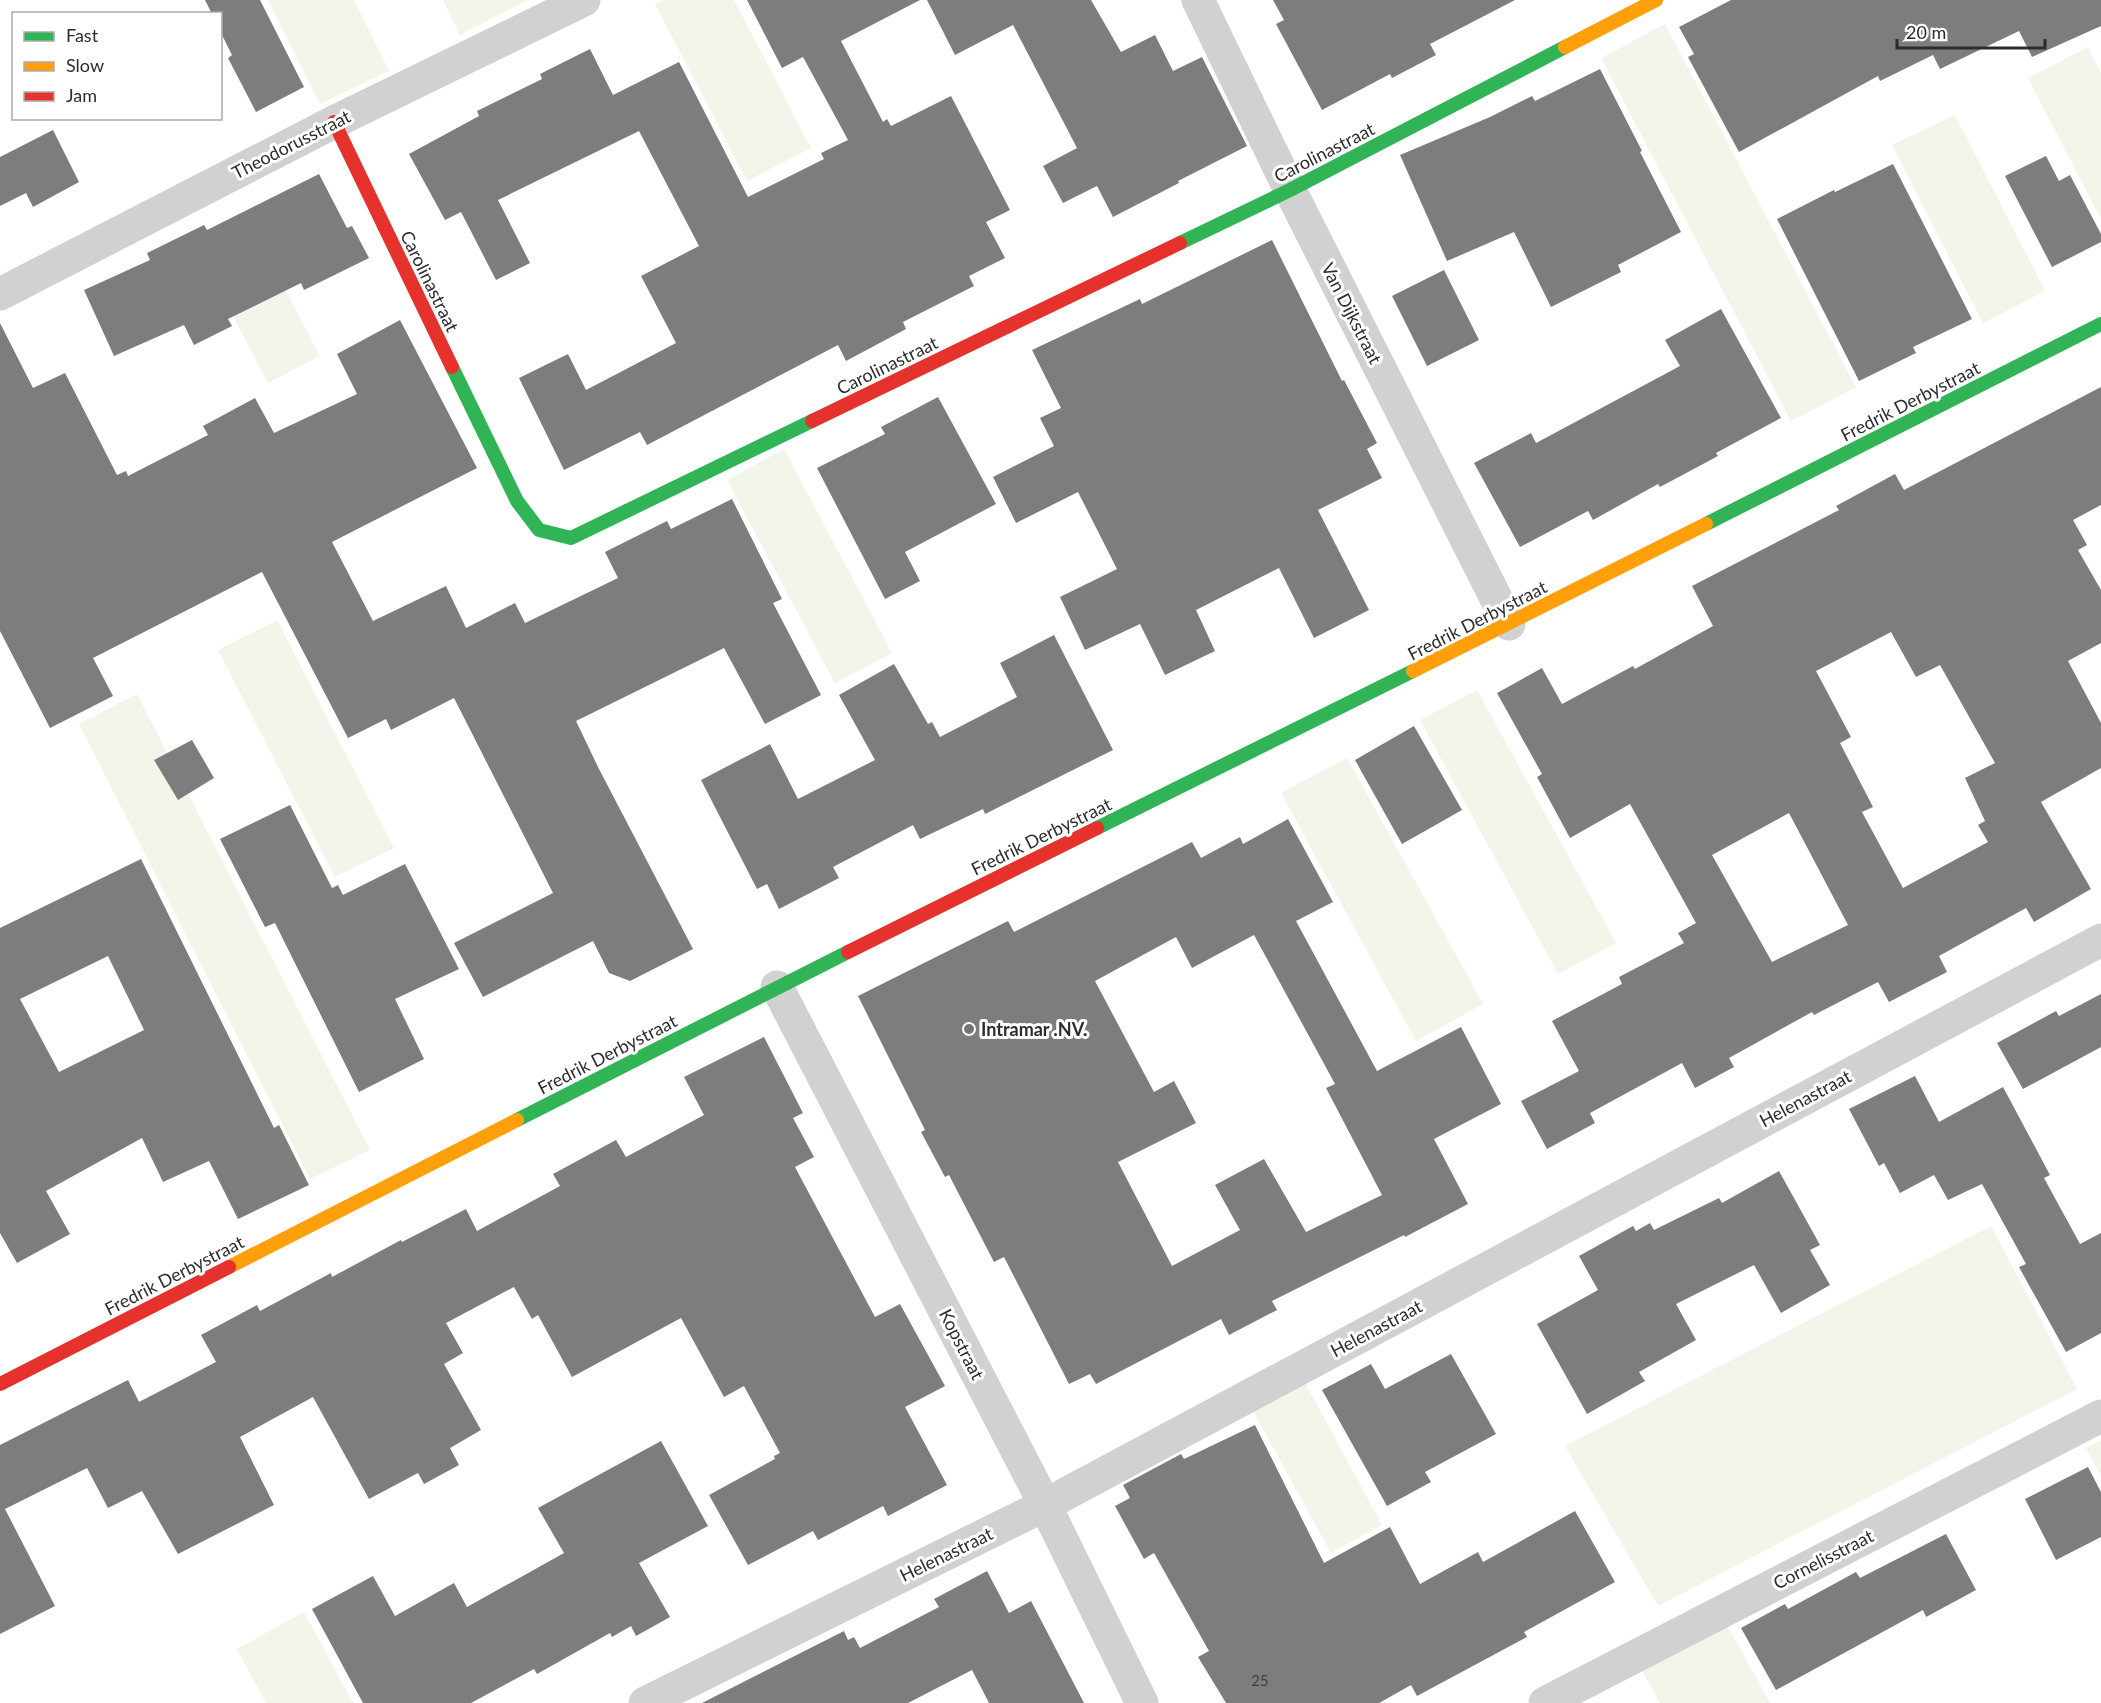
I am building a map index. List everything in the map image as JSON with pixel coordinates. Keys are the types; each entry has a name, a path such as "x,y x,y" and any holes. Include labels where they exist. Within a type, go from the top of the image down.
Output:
{"main road":[{"name":"Carolinastraat","path":"334,122 518,501 539,530 571,538 1290,189 1656,0"},
{"name":"Fredrik Derbystraat","path":"0,1384 777,987 1509,624 2101,324"}],"street":[{"name":"Theodorusstraat","path":"0,294 334,122 584,0"},
{"name":"Van Dijkstraat","path":"1198,0 1290,189 1509,624"},
{"name":"Helenastraat","path":"645,1703 1045,1505 2101,940"},
{"name":"Kopstraat","path":"777,987 1045,1505 1142,1703"},
{"name":"Cornelisstraat","path":"1545,1703 2101,1416"}],"shaded area":[{"path":"268,0 354,0 389,71 320,104"},
{"path":"443,0 528,0 460,35"},
{"path":"663,0 734,0 811,148 747,181 655,4"},
{"path":"1665,24 1856,387 1791,421 1601,58"},
{"path":"2088,47 2101,73 2101,219 2028,78"},
{"path":"1955,115 2045,291 1983,323 1892,145"},
{"path":"246,214 320,356 268,383 194,241"},
{"path":"784,449 892,653 835,683 727,480"},
{"path":"277,620 394,848 335,877 218,650"},
{"path":"1477,690 1616,943 1558,974 1420,720"},
{"path":"137,694 370,1150 310,1179 79,724"},
{"path":"1347,758 1483,1004 1416,1041 1281,793"},
{"path":"1991,1226 2077,1389 1658,1606 1565,1446"},
{"path":"1303,1379 1382,1525 1331,1553 1251,1407"},
{"path":"2101,1440 2101,1477 2086,1448"},
{"path":"304,1612 353,1703 266,1703 237,1649"},
{"path":"1720,1612 1770,1703 1660,1703 1635,1658"}],"building":[{"path":"205,0 260,0 304,87 256,112 228,58 232,55 222,35 222,12 211,12"},
{"path":"747,0 920,0 841,41 883,122 887,119 891,126 951,96 1010,210 986,222 1005,258 969,276 974,286 903,322 906,329 846,361 838,345 647,445 640,432 564,470 519,378 568,354 586,390 676,343 641,276 699,246 639,131 498,200 530,263 496,280 461,212 445,220 409,154 479,116 477,111 542,79 540,74 590,49 613,95 679,62 748,197 824,159 821,153 848,140 803,57 782,68"},
{"path":"927,0 1091,0 1121,52 1155,35 1173,71 1202,57 1247,146 1113,217 1097,186 1063,203 1043,166 1077,148 1013,25 955,55"},
{"path":"1273,0 1515,0 1430,44 1436,55 1392,78 1390,74 1322,110 1276,24 1284,20"},
{"path":"1731,0 2101,0 2101,26 2032,57 2019,31 1940,69 1933,55 1880,81 1878,76 1739,152 1688,57 1694,54 1679,27"},
{"path":"1600,69 1681,232 1618,265 1621,272 1551,307 1514,232 1447,261 1400,155 1490,117 1532,96 1535,101"},
{"path":"53,130 79,182 33,207 26,193 0,206 0,157"},
{"path":"2046,156 2059,181 2070,175 2101,234 2101,242 2052,267 2005,176"},
{"path":"1893,164 1972,319 1913,347 1916,353 1859,381 1777,219"},
{"path":"319,174 347,228 352,226 369,258 304,290 301,283 228,319 232,326 194,345 184,325 114,356 84,290 150,260 147,253 204,225 207,230"},
{"path":"1272,240 1342,381 1344,380 1377,443 1367,449 1382,478 1318,510 1369,610 1314,638 1279,568 1196,610 1215,651 1165,675 1140,624 1085,650 1060,597 1117,569 1078,492 1016,523 993,477 1054,446 1040,418 1061,408 1032,350 1140,299 1142,304"},
{"path":"1444,270 1479,340 1427,366 1392,296"},
{"path":"1721,309 1781,418 1716,453 1718,456 1660,487 1658,484 1593,520 1588,511 1520,547 1474,463 1531,433 1536,443 1680,366 1665,340"},
{"path":"400,320 477,468 332,542 373,621 446,586 466,628 515,603 525,623 618,578 605,552 667,521 671,529 732,499 782,599 773,603 821,695 765,724 724,648 576,721 693,949 630,981 609,973 593,941 483,997 454,943 553,893 454,698 391,730 386,719 348,738 262,572 93,658 113,696 50,728 0,631 0,323 33,388 65,373 117,475 126,471 128,476 208,435 203,426 255,398 274,433 357,394 337,354"},
{"path":"2101,387 2101,505 2073,520 2087,545 2078,550 2101,590 2101,643 2068,661 2101,723 2101,768 2041,802 2091,889 2034,922 2026,908 1939,956 1947,972 1889,1002 1878,982 1814,1015 1812,1012 1729,1058 1734,1067 1695,1088 1682,1063 1590,1113 1595,1123 1547,1149 1521,1101 1579,1071 1552,1021 1622,984 1619,977 1684,943 1678,933 1696,923 1630,804 1570,838 1537,777 1542,774 1497,693 1542,668 1562,704 1633,666 1635,669 1713,626 1692,586 1839,510 1836,506 1895,474 1904,490","holes":["1891,632 1916,677 1940,665 1995,763 1965,778 1985,821 1978,825 1988,842 1903,888 1862,812 1873,807 1840,743 1851,737 1816,671","1789,813 1848,925 1772,962 1712,855"]},
{"path":"938,397 996,504 905,552 920,581 885,599 817,468 885,434 881,427"},
{"path":"1054,635 1113,750 985,814 983,809 920,839 913,825 833,867 839,878 779,909 767,884 757,889 701,780 770,744 798,799 875,760 839,695 894,664 928,724 932,722 940,737 1017,697 1000,663"},
{"path":"1414,726 1462,810 1402,844 1355,760"},
{"path":"192,740 214,778 178,800 154,760"},
{"path":"290,805 332,888 338,885 343,895 405,864 459,969 395,999 424,1059 359,1092 275,923 265,927 220,839"},
{"path":"1288,819 1333,902 1296,921 1377,1071 1461,1027 1501,1104 1434,1139 1468,1204 1272,1301 1277,1310 1229,1335 1221,1319 1096,1384 1090,1374 1069,1384 1004,1257 994,1262 949,1175 945,1177 921,1132 925,1130 858,996 1008,921 1014,932 1192,842 1201,858 1240,837 1243,844","holes":["1254,935 1335,1084 1326,1088 1382,1195 1306,1232 1264,1159 1215,1185 1240,1230 1172,1266 1118,1162 1196,1123 1174,1081 1154,1092 1095,981 1176,937 1192,968"]},
{"path":"141,859 274,1128 279,1125 309,1185 238,1219 209,1161 163,1182 142,1138 46,1191 70,1234 17,1263 0,1233 0,928","holes":["108,956 144,1030 59,1072 20,999"]},
{"path":"2101,994 2101,1047 2023,1089 1997,1043 2056,1011 2059,1016"},
{"path":"764,1037 803,1113 793,1118 814,1157 795,1167 875,1317 900,1304 945,1386 905,1407 947,1485 888,1516 883,1506 818,1540 813,1531 748,1565 709,1495 775,1459 774,1456 780,1453 744,1386 724,1397 681,1318 572,1377 538,1315 532,1319 514,1287 446,1323 463,1353 444,1364 481,1430 450,1448 459,1465 424,1484 418,1473 369,1499 313,1397 240,1437 274,1505 178,1554 142,1491 108,1508 87,1468 5,1509 55,1606 0,1634 0,1445 128,1380 139,1402 216,1362 201,1335 257,1305 260,1311 331,1273 332,1277 466,1209 477,1231 560,1186 553,1174 616,1140 626,1157 704,1115 684,1077"},
{"path":"1915,1076 1939,1122 2003,1087 2050,1175 2044,1178 2080,1244 2101,1233 2101,1333 2066,1352 2019,1267 2026,1264 1982,1184 1948,1200 1934,1175 1900,1193 1884,1163 1879,1166 1849,1109"},
{"path":"1779,1171 1820,1245 1810,1250 1830,1285 1781,1313 1754,1265 1676,1304 1696,1340 1639,1372 1645,1381 1587,1414 1537,1324 1598,1290 1579,1256 1633,1226 1636,1231 1650,1223 1654,1230 1719,1198 1722,1203"},
{"path":"1451,1354 1496,1434 1425,1472 1431,1482 1387,1506 1322,1390 1371,1364 1385,1389"},
{"path":"1255,1425 1324,1563 1390,1527 1420,1584 1478,1552 1483,1562 1575,1511 1615,1582 1524,1632 1527,1637 1417,1696 1411,1685 1379,1703 1226,1703 1198,1657 1209,1651 1154,1553 1144,1559 1115,1506 1130,1498 1123,1485 1181,1454 1184,1459"},
{"path":"661,1441 708,1526 639,1563 670,1617 636,1636 631,1626 612,1637 610,1633 537,1674 534,1669 471,1703 363,1703 312,1609 373,1576 395,1616 454,1583 467,1607 564,1553 538,1508"},
{"path":"2088,1467 2101,1492 2101,1537 2056,1560 2025,1499"},
{"path":"1946,1534 1976,1590 1926,1617 1923,1610 1776,1690 1741,1628 1785,1604 1788,1609 1856,1572 1860,1578"},
{"path":"987,1571 1009,1613 1031,1601 1084,1703 989,1703 972,1670 908,1703 702,1703 844,1631 848,1640 854,1637 860,1648 939,1607 934,1599"}],"traffic: fast":[{"path":"1180,243 1290,190 1565,47"},
{"path":"1706,524 2101,324"},
{"path":"452,367 517,501 539,530 571,538 812,421"},
{"path":"1097,828 1413,671"},
{"path":"517,1120 848,952"}],"traffic: slow":[{"path":"1565,47 1656,0"},
{"path":"1413,671 1706,524"},
{"path":"229,1267 517,1120"}],"traffic: jam":[{"path":"334,122 452,367"},
{"path":"812,421 1180,243"},
{"path":"848,952 1097,828"},
{"path":"0,1384 229,1267"}],"place":[{"name":"Intramar .NV.","path":"969,1029"}]}
